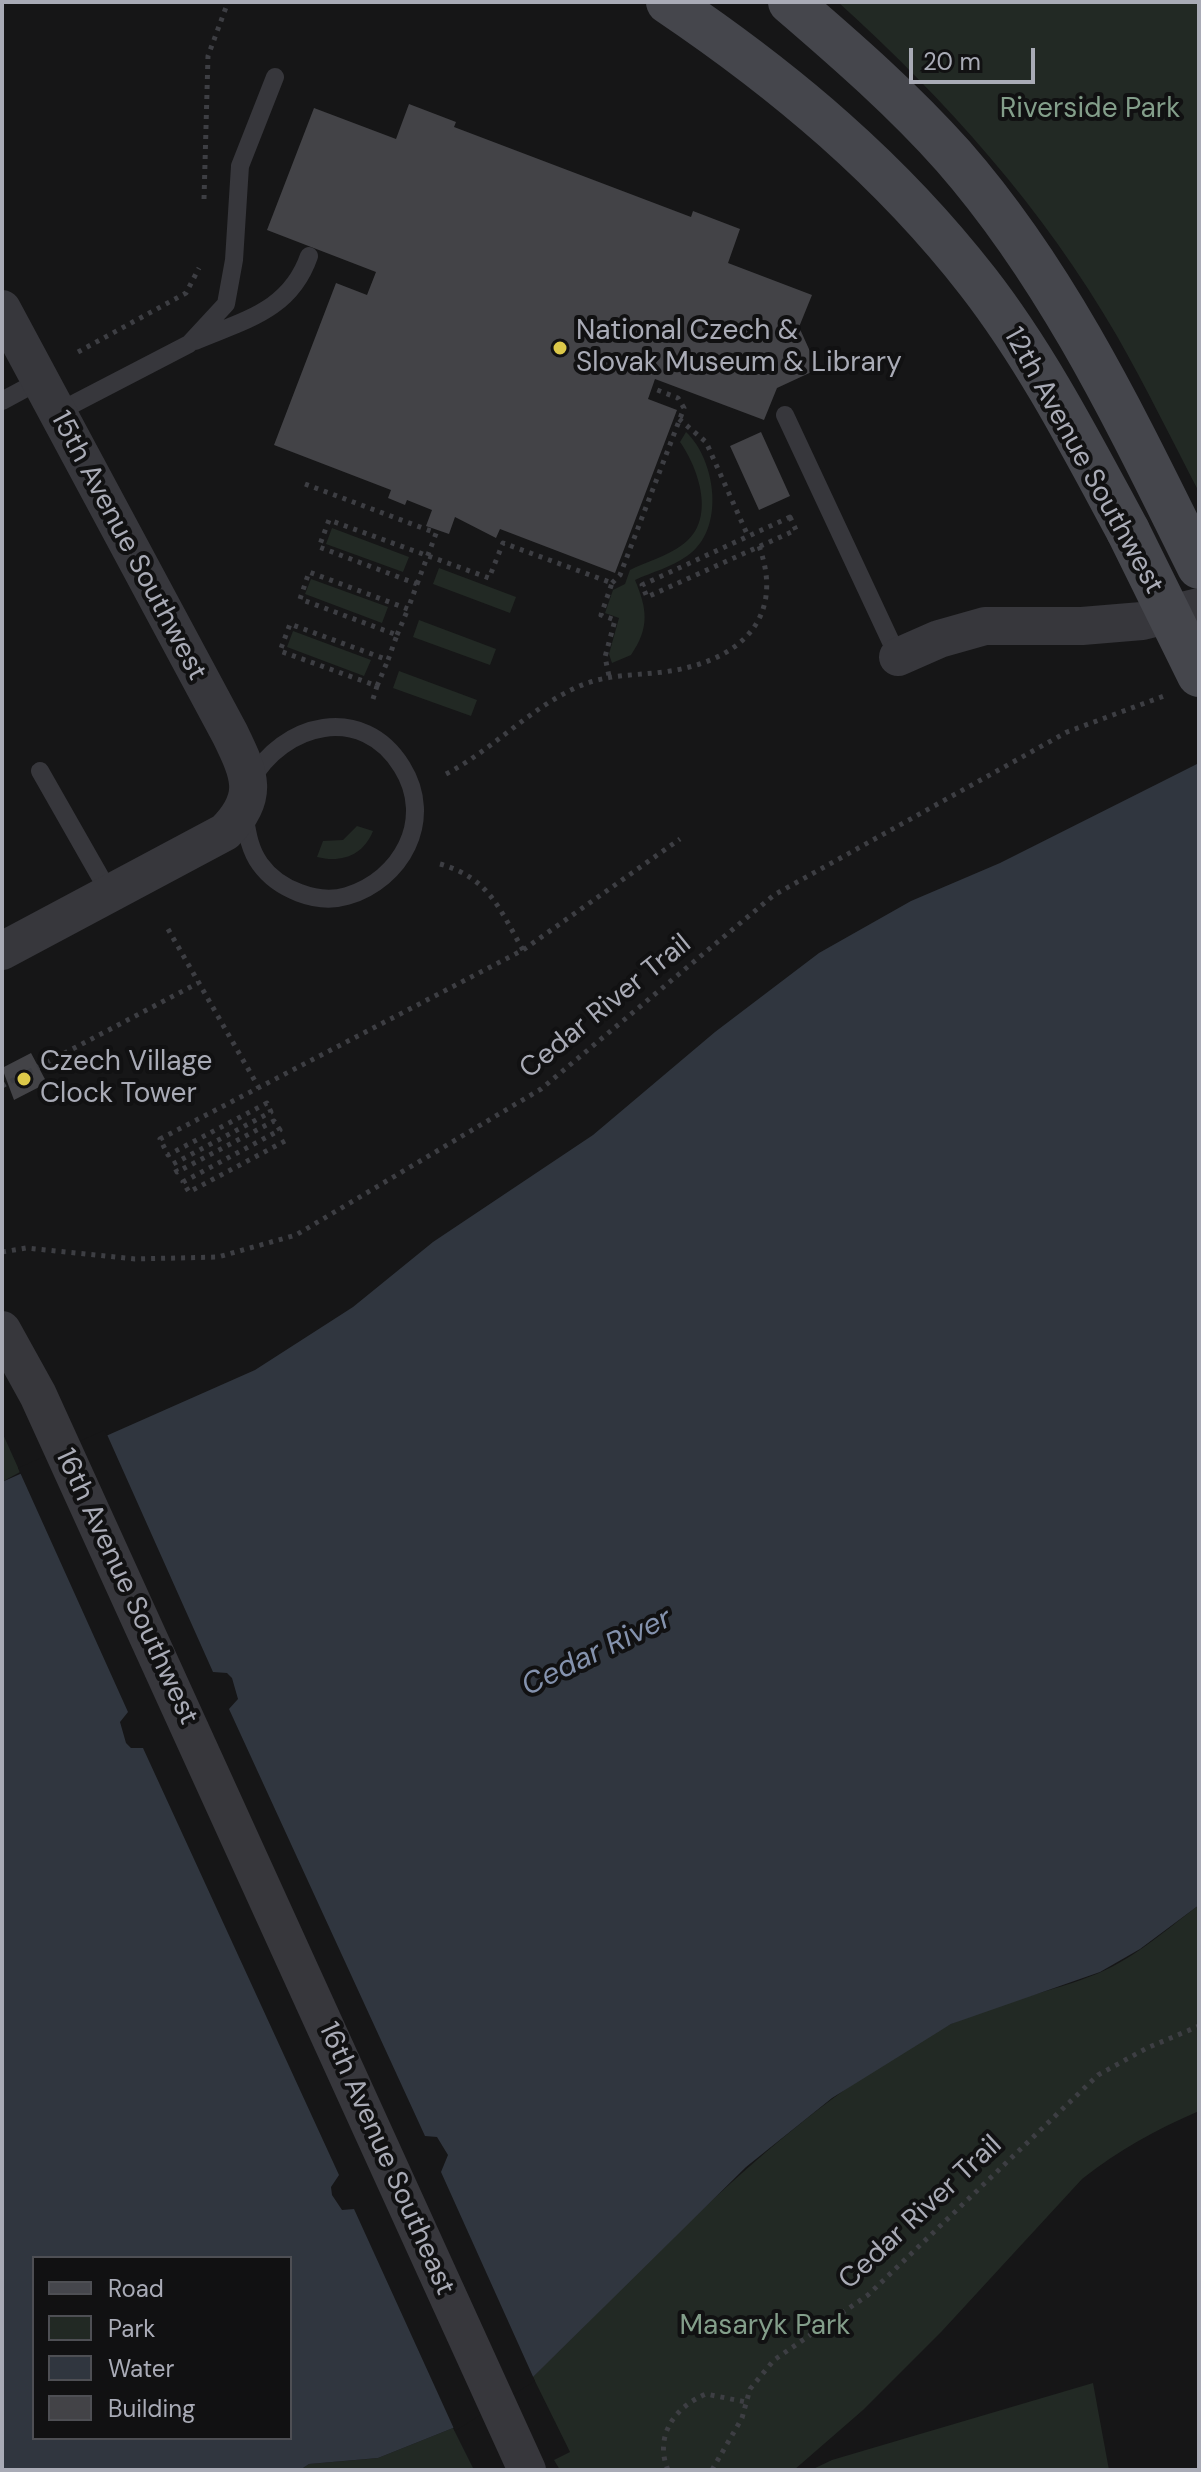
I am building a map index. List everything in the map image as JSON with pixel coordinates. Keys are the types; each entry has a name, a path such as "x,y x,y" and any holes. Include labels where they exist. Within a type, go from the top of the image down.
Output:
{"main road":[{"name":"12th Avenue Southwest","path":"668,2 788,88 849,140 909,200 978,283 1041,376 1128,531 1184,685"},
{"name":"12th Avenue Southwest","path":"790,2 899,99 954,157 995,211 1092,356 1199,567"}],"street":[{"name":"15th Avenue Southwest","path":"2,309 230,734 242,759 246,799"},
{"path":"898,657 939,639 985,626 1127,622 1199,607"},
{"path":"2,951 225,832 246,799"},
{"name":"16th Avenue Southwest","path":"2,1330 38,1395 246,1847"},
{"name":"16th Avenue Southeast","path":"246,1847 527,2470"}],"lane":[{"path":"189,344 226,304 234,260 240,166 275,77"},
{"path":"2,401 48,397 189,344 273,307 300,280 309,256"},
{"path":"785,415 898,657"},
{"path":"334,727 361,733 384,747 402,767 413,793 415,821 408,848 391,872 368,890 339,898 310,897 283,885 261,865 248,840 246,799 261,761 281,742 306,730 334,727"},
{"path":"40,771 110,894"}],"path":[{"path":"204,205 208,56 228,2"},
{"path":"78,352 186,293 201,261"},
{"path":"609,676 605,657 615,620 601,615 612,583 620,575 683,402 652,388"},
{"path":"679,419 706,442 748,536"},
{"path":"305,484 437,532 373,699"},
{"path":"790,517 796,530 759,546 647,597 642,585 790,517"},
{"path":"417,584 319,547 329,520 489,578 503,543 612,583"},
{"path":"446,774 493,746 574,688 609,676 682,668 708,661 744,641 757,624 769,589 759,546"},
{"path":"397,635 300,599 309,572 408,609"},
{"path":"377,686 280,651 290,624 388,660"},
{"name":"Cedar River Trail","path":"2,1252 9,1249 135,1259 218,1257 296,1235 541,1089 774,895 1067,732 1184,685"},
{"path":"285,1141 189,1192 183,1182 280,1130 274,1121 177,1172 173,1164 271,1112 267,1103 168,1155 160,1139 523,950 680,839"},
{"path":"440,864 465,871 478,882 497,903 523,950"},
{"path":"168,929 259,1088"},
{"path":"2,1086 198,983"},
{"name":"Cedar River Trail","path":"712,2470 729,2445 761,2373 774,2360 868,2295 1098,2075 1147,2048 1199,2026"},
{"path":"668,2470 662,2444 677,2413 706,2394 746,2402"}],"green space":[{"name":"Riverside Park","path":"838,2 1199,2 1199,492 1117,336 1058,244 991,158 954,117"},
{"path":"686,432 696,444 710,477 712,513 708,530 687,556 635,580 644,609 644,627 631,655 612,663 609,654 619,618 605,613 613,590 625,584 630,570 682,545 693,535 699,523 702,509 698,480 680,442"},
{"path":"332,528 409,557 403,572 326,544"},
{"path":"439,568 516,597 510,613 433,584"},
{"path":"311,579 388,607 382,623 305,594"},
{"path":"419,620 496,649 490,665 413,637"},
{"path":"293,631 371,660 364,676 287,647"},
{"path":"399,671 477,700 471,716 393,688"},
{"path":"357,826 373,831 357,852 343,858 317,857 323,841 343,840"},
{"path":"2,1432 20,1472 2,1482"},
{"name":"Masaryk Park","path":"1199,1905 1199,2111 1138,2141 1082,2179 942,2331 863,2410 794,2470 560,2470 554,2460 570,2452 533,2377 729,2185 780,2140 890,2059 967,2017 1099,1973 1151,1942"},
{"path":"1093,2383 1109,2470 811,2470 832,2460"},
{"path":"453,2428 474,2470 300,2470 309,2464 378,2458"}],"water":[{"name":"Cedar River","path":"1199,763 1199,1905 1140,1949 1100,1972 951,2024 832,2098 746,2167 533,2377 453,2428 378,2458 309,2464 300,2470 2,2470 2,1482 255,1370 353,1307 433,1242 593,1135 715,1032 819,953 911,901 1000,863"}],"pier":[{"path":"105,1430 213,1672 227,1673 232,1678 238,1699 229,1709 425,2136 437,2137 448,2155 441,2172 535,2381 455,2431 354,2209 342,2210 332,2195 331,2187 339,2175 143,1748 131,1748 126,1743 120,1722 128,1712 18,1468"}],"building":[{"name":"National Czech & Slovak Museum & Library","path":"409,104 456,122 454,127 691,217 693,211 740,229 728,263 812,295 799,327 818,369 777,388 764,420 655,379 648,399 677,410 615,573 500,529 496,538 455,517 449,534 426,526 432,510 407,500 405,505 388,498 391,490 274,445 336,283 367,295 376,272 267,230 314,108 396,139"},
{"path":"761,432 790,496 759,510 730,446"},
{"name":"Czech Village Clock Tower","path":"31,1053 47,1083 14,1100 2,1068"}],"place":[{"name":"National Czech & Slovak Museum & Library","path":"560,348"},
{"name":"Czech Village Clock Tower","path":"24,1079"}]}
